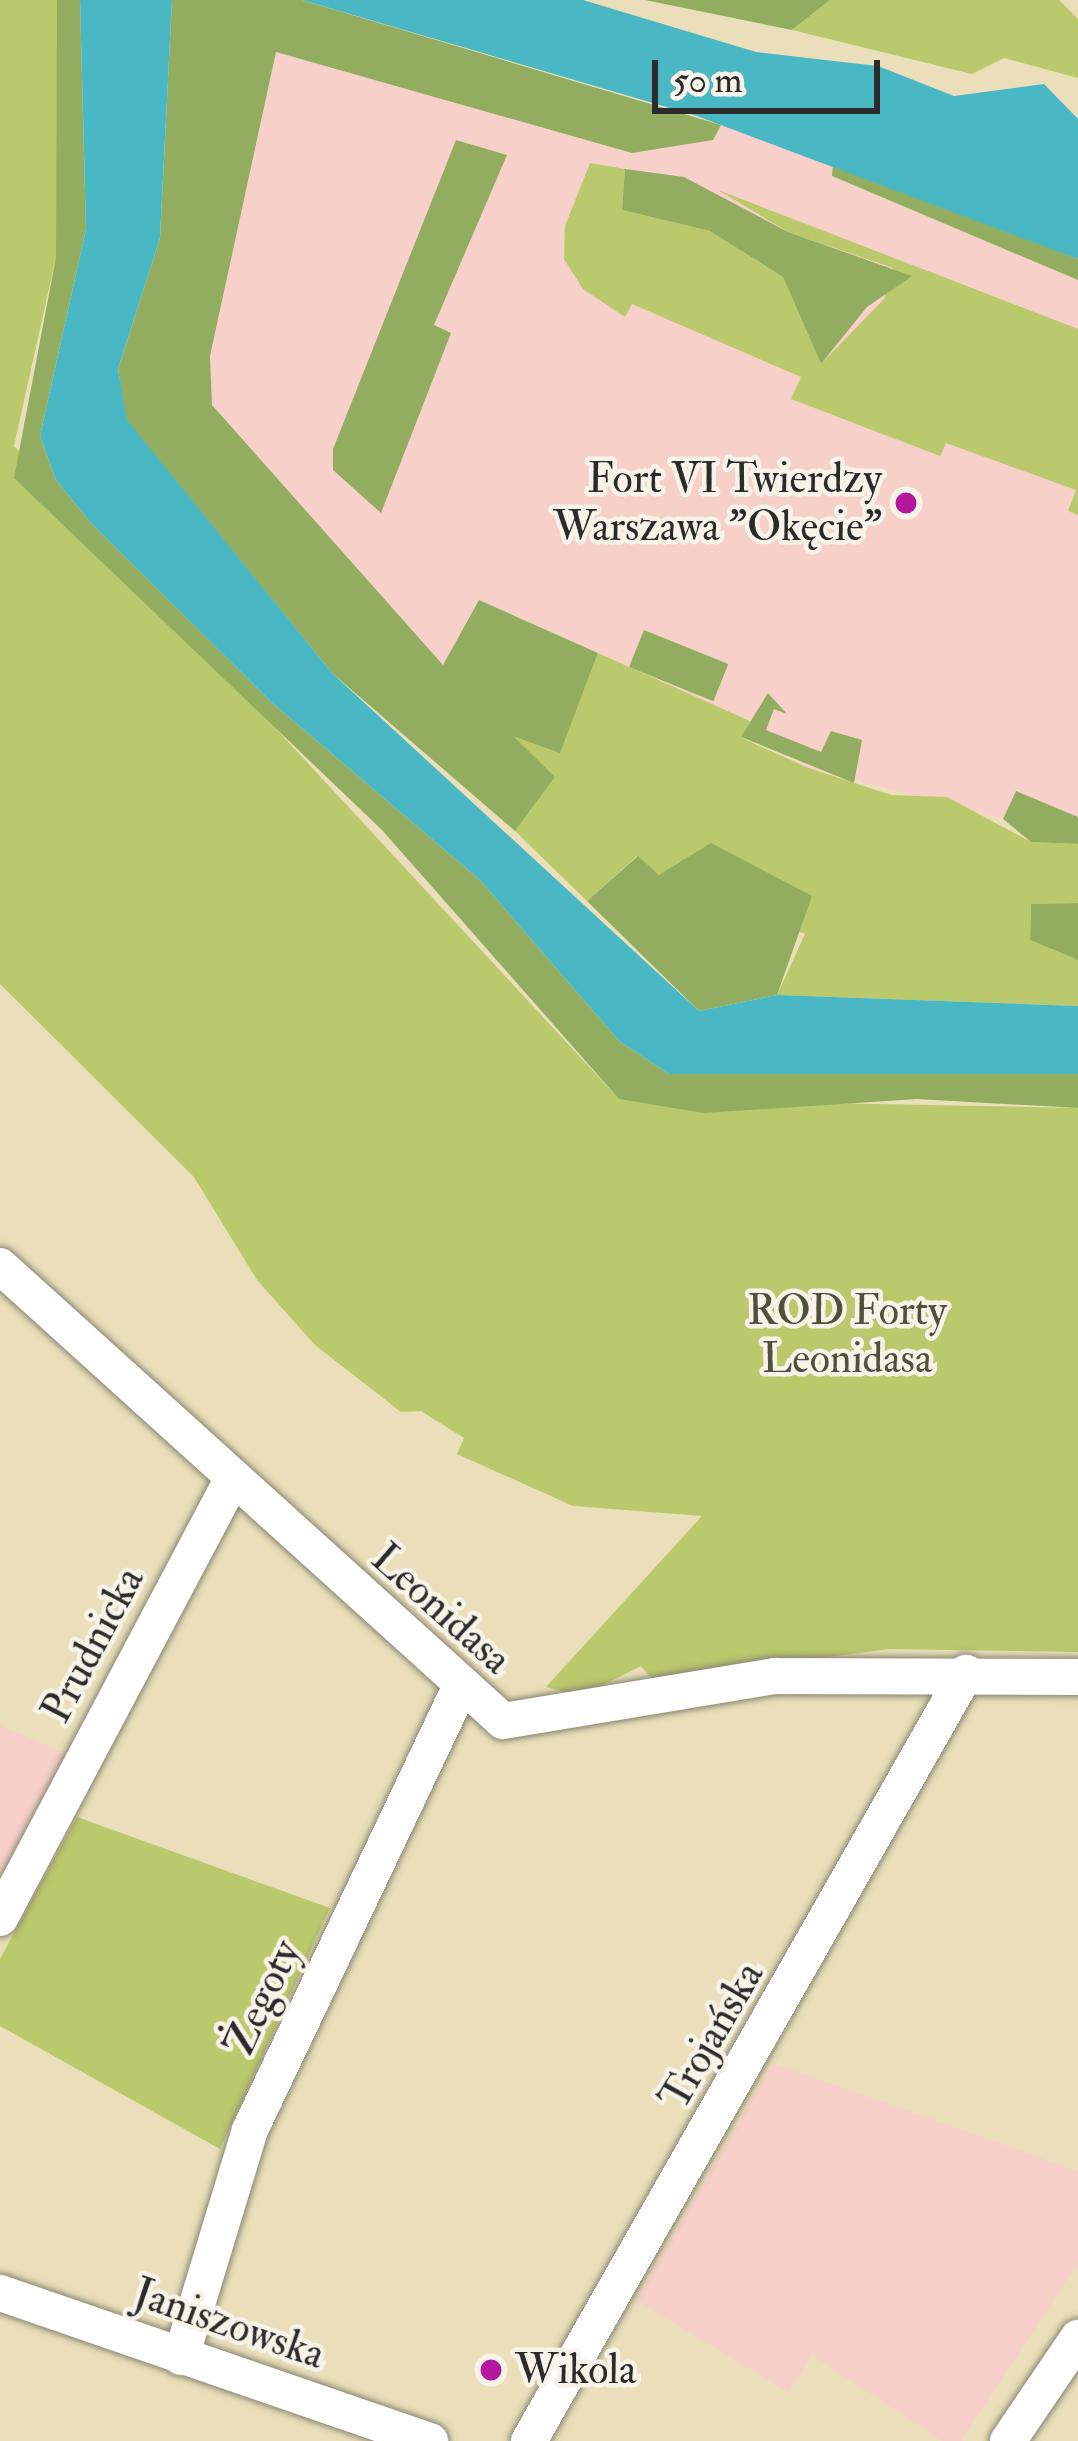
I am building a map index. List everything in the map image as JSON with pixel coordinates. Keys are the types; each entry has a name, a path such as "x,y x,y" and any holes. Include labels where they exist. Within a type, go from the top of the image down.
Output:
{"street":[{"name":"Leonidasa","path":"0,1266 459,1689 514,1722 746,1679 966,1673 1078,1677"},
{"name":"Prudnicka","path":"0,1918 232,1480"},
{"name":"Trojańska","path":"530,2441 966,1673"},
{"name":"Żegoty","path":"181,2357 250,2130 459,1689"},
{"name":"Janiszowska","path":"0,2294 430,2441"},
{"path":"1008,2441 1078,2338"}],"shaded area":[{"path":"276,52 631,153 712,140 721,125 833,163 833,177 1078,280 1078,817 1016,791 1003,819 806,767 749,720 480,600 444,666 212,405 210,356"},
{"path":"0,1725 66,1754 0,1876"},
{"path":"773,2063 1078,2171 1078,2263 961,2441 942,2441 812,2355 789,2393 636,2300"}],"green space":[{"name":"ROD Forty Leonidasa","path":"0,0 57,0 62,139 56,257 14,446 619,1099 1078,1108 1078,1652 889,1649 653,1680 641,1666 581,1696 546,1687 702,1516 573,1506 457,1454 464,1438 421,1411 401,1412 315,1345 257,1280 194,1177 0,984"},
{"path":"57,0 80,0 86,229 40,436 56,480 91,523 270,701 480,880 619,1041 669,1074 1078,1074 1078,1108 917,1099 703,1113 619,1099 382,830 14,478 56,257"},
{"path":"172,0 302,0 721,125 713,140 632,153 276,52 210,356 212,405 443,665 479,600 598,653 560,753 513,736 555,777 515,831 332,673 126,420 118,369 160,238"},
{"path":"645,0 830,0 792,30"},
{"path":"830,0 1059,0 1078,19 1078,78 1004,58 972,74 792,30"},
{"path":"456,140 507,155 434,325 451,333 381,513 333,470 333,449"},
{"path":"590,163 625,169 622,210 710,231 783,277 821,364 884,299 893,268 788,232 718,190 1078,329 1078,515 1068,511 1076,490 946,443 940,456 791,399 801,377 632,304 625,317 583,289 564,259 565,226"},
{"path":"833,163 1078,259 1078,280 832,176"},
{"path":"625,169 684,177 788,232 912,276 867,307 821,364 783,277 710,231 622,210"},
{"path":"644,630 728,664 713,701 629,667"},
{"path":"598,653 750,721 742,738 806,767 891,795 947,797 1031,842 1078,844 1078,903 1031,904 1030,940 1078,960 1078,1006 777,995 805,934 659,875 637,856 587,901 515,831 555,777 510,734 560,752"},
{"path":"768,693 787,714 774,709 766,730 821,752 831,731 862,740 854,783 741,737"},
{"path":"1016,791 1078,817 1078,844 1031,842 1003,819"},
{"path":"711,843 812,896 777,995 699,1011 587,901 638,856 659,875"},
{"path":"1078,903 1078,960 1030,940 1031,904"},
{"path":"77,1817 330,1908 220,2149 0,2026 0,1959"}],"water":[{"path":"80,0 172,0 160,238 118,369 127,420 332,673 699,1011 777,995 1078,1006 1078,1074 669,1074 619,1041 480,880 270,701 91,523 56,480 40,436 86,229"},
{"path":"302,0 583,0 756,52 878,66 954,96 1044,84 1078,119 1078,259 697,116"}],"place":[{"name":"Fort VI Twierdzy Warszawa \"Okęcie\"","path":"906,503"},
{"name":"Wikola","path":"491,2370"}]}
